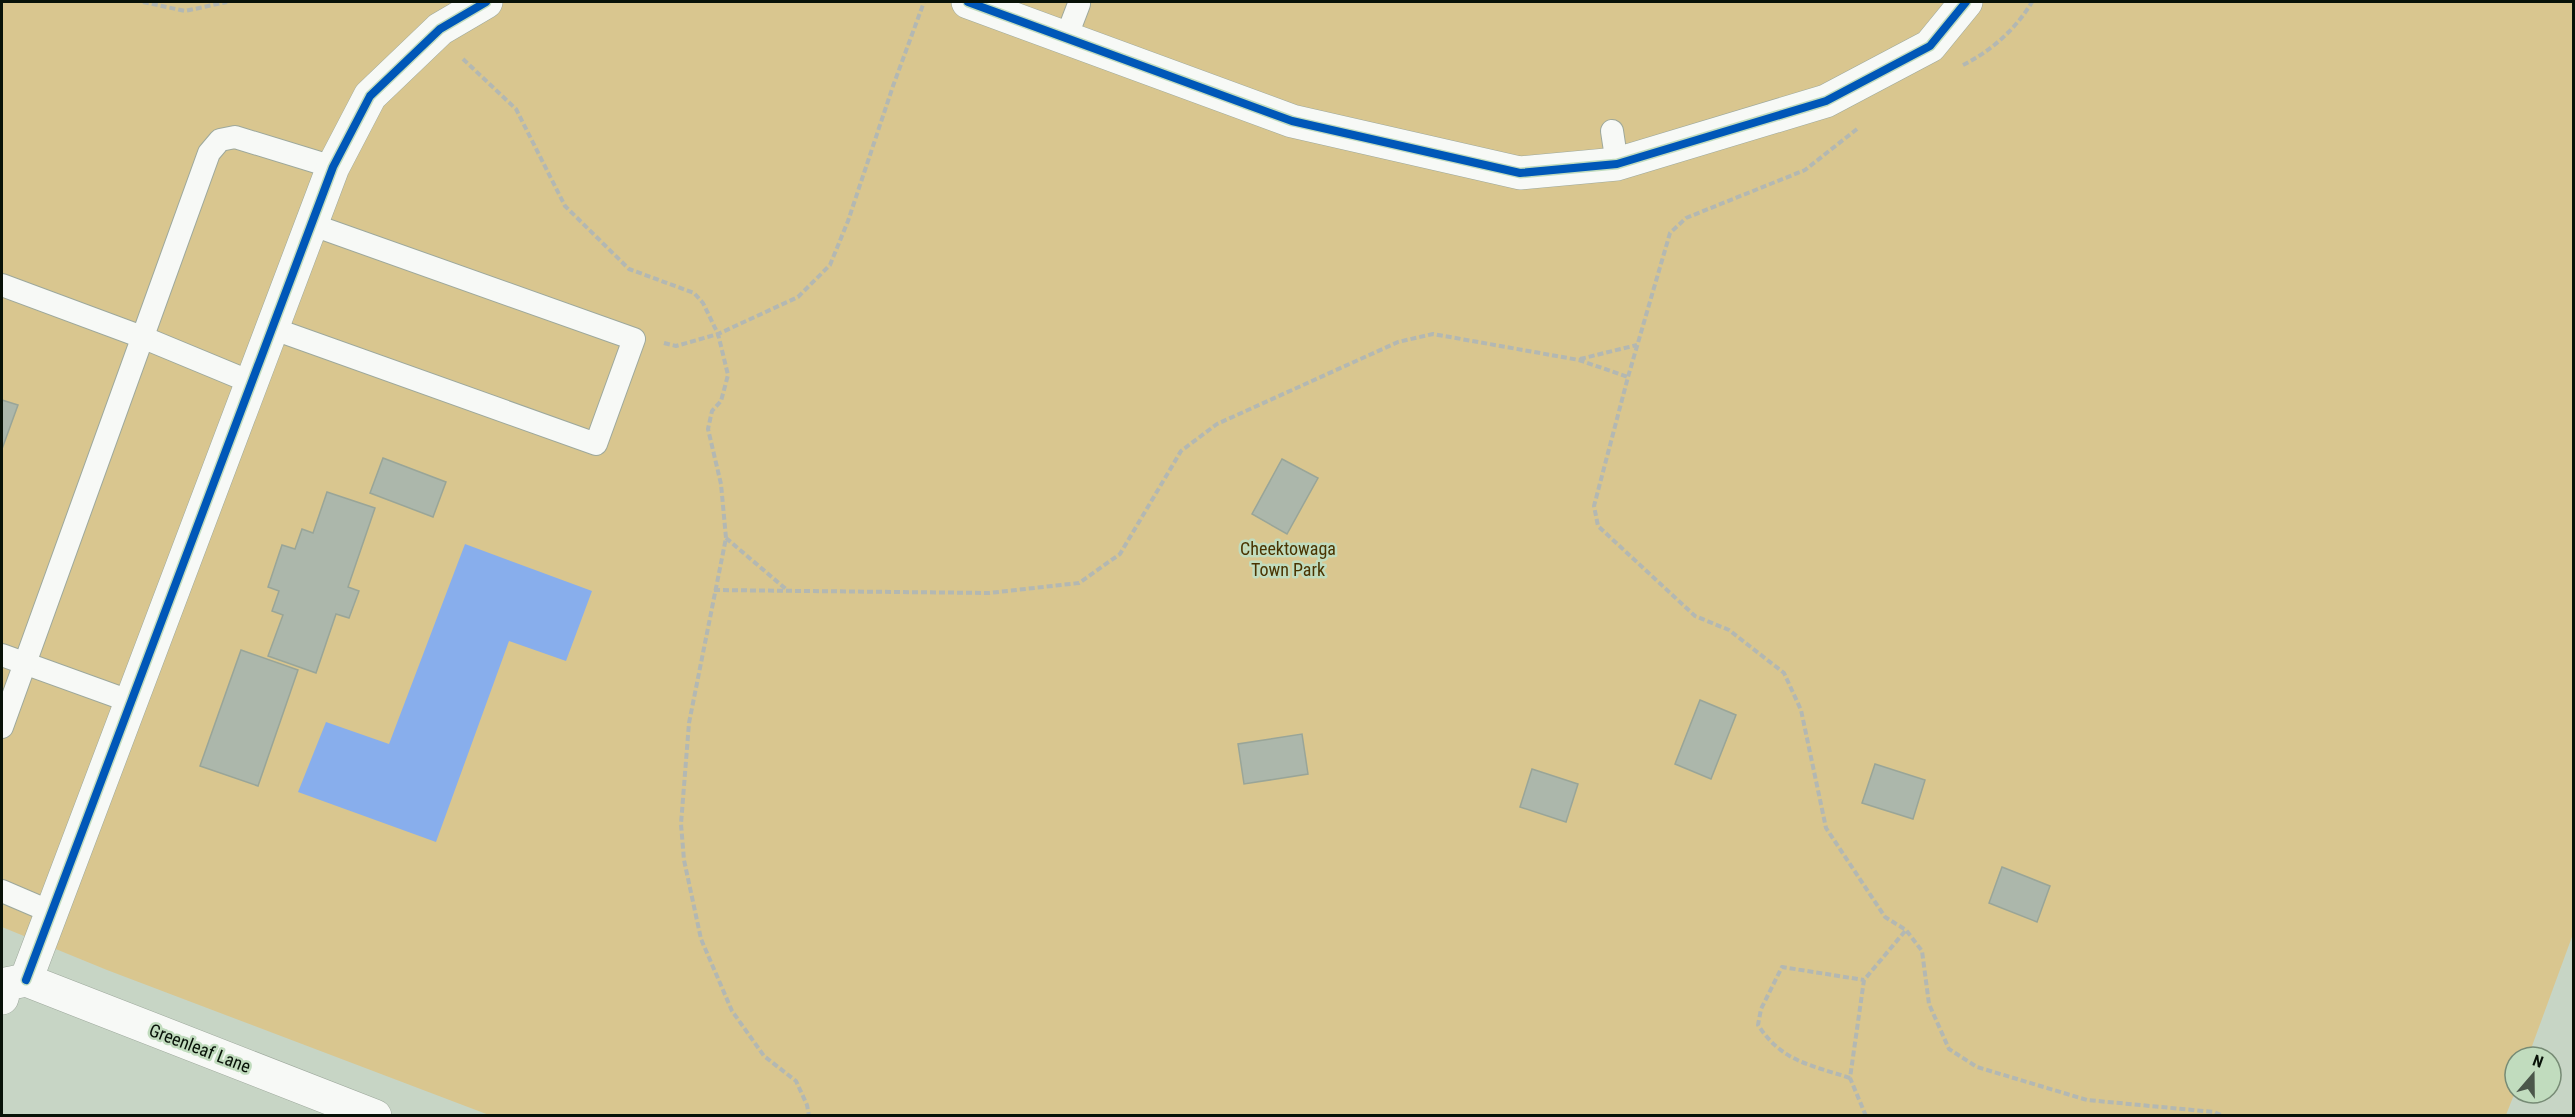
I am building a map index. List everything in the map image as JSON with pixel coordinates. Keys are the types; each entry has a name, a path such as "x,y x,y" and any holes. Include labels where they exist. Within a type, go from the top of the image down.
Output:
{"street":[{"path":"14,989 51,912 274,329 333,167 370,96 440,29 485,2"},
{"path":"969,2 1066,38 1289,131 1517,183 1617,164 1826,101 1930,46 1966,2"},
{"name":"Greenleaf Lane","path":"14,989 375,1116"}],"lane":[{"path":"1066,38 1079,4"},
{"path":"1612,131 1617,164"},
{"path":"2,727 208,153 220,140 235,137 333,167"},
{"path":"274,329 596,444 634,339 313,225"},
{"path":"2,285 142,337 253,383"},
{"path":"2,655 132,702"},
{"path":"2,891 51,912"}],"path":[{"path":"143,2 185,11 227,2"},
{"path":"661,342 676,346 718,334 798,297 830,265 849,221 893,86 924,2"},
{"path":"1962,65 1983,55 2022,18 2032,2"},
{"path":"440,29 468,66 516,108 565,206 629,269 694,293 703,303 718,334 728,375 721,401 712,411 708,429 721,484 726,538 689,723 681,824 684,860 701,939 732,1011 764,1056 796,1081 807,1105 809,1116"},
{"path":"1863,123 1805,170 1686,218 1670,233 1594,506 1598,526 1695,616 1729,630 1784,673 1801,711 1826,828 1885,917 1906,930 1922,951 1929,1004 1949,1049 1977,1067 2087,1100 2214,1112 2223,1116"},
{"path":"714,590 989,593 1078,583 1120,554 1181,452 1217,424 1398,342 1433,334 1579,360 1628,378"},
{"path":"1579,360 1638,344"},
{"path":"726,538 787,590"},
{"path":"1866,1116 1850,1078 1864,980 1906,930"},
{"path":"1850,1078 1791,1058 1770,1043 1758,1025 1761,1009 1782,967 1864,980"}],"green space":[{"name":"Cheektowaga Town Park","path":"2,2 2573,2 2573,934 2532,1045 2503,1045 2503,1105 2510,1105 2506,1115 489,1115 107,970 2,927"}],"water":[{"path":"465,544 592,591 566,661 509,641 436,842 298,792 326,722 389,744"}],"building":[{"path":"2,400 18,405 2,449"},
{"path":"383,458 446,482 433,517 370,493"},
{"path":"1282,459 1318,478 1287,534 1252,514"},
{"path":"327,492 375,508 348,587 359,591 349,618 336,614 316,673 268,656 283,615 272,611 279,591 268,587 282,545 295,549 302,529 313,533"},
{"path":"241,650 298,670 258,786 200,766"},
{"path":"1700,700 1736,715 1711,779 1675,764"},
{"path":"1302,734 1308,774 1244,784 1238,744"},
{"path":"1875,764 1925,780 1913,819 1862,803"},
{"path":"1532,769 1578,784 1566,822 1520,807"},
{"path":"2002,867 2050,886 2037,922 1989,903"}],"cycle path":[{"path":"26,980 333,167 370,96 440,29 486,2"},
{"path":"968,2 1292,121 1520,173 1617,164 1826,101 1930,46 1966,2"}]}
